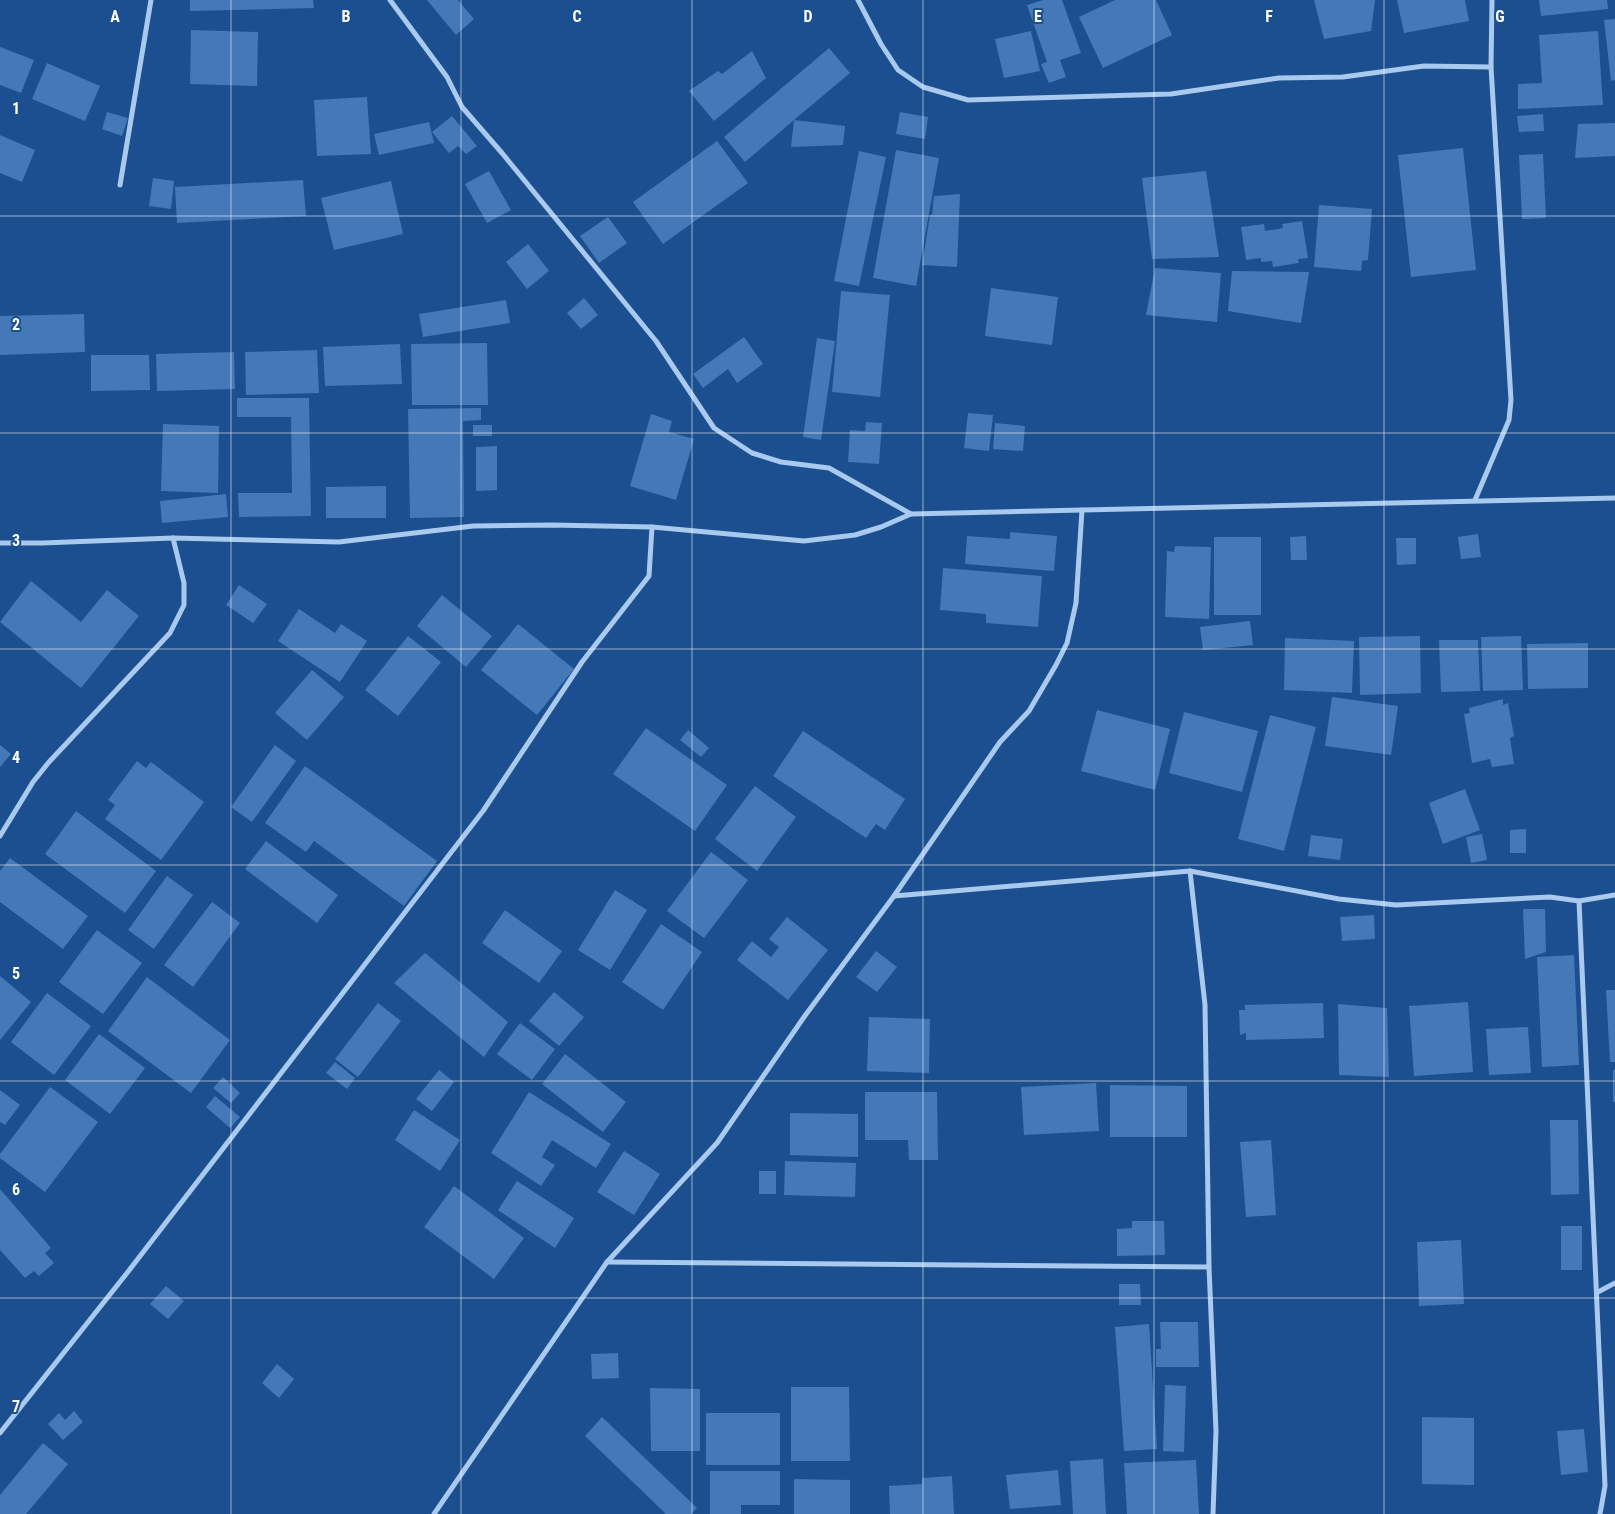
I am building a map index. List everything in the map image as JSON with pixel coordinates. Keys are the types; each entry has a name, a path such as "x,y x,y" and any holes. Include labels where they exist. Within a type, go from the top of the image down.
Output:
{"street":[{"path":"120,185 151,0"},
{"path":"390,0 447,77 462,108 502,153 656,341 714,428 752,453 781,462 829,468 911,514"},
{"path":"858,0 881,44 898,70 923,87 968,100 1172,94 1279,78 1343,77 1424,66 1491,67"},
{"path":"1475,500 1509,420 1511,400 1491,67 1492,0"},
{"path":"0,543 173,538 339,542 473,526 652,527 804,541 855,535 881,527 911,514 1615,498"},
{"path":"434,1514 607,1262 717,1144 804,1017 894,896 1000,742 1029,711 1067,643 1076,603 1082,510"},
{"path":"0,1433 127,1273 483,811 582,662 649,576 652,527"},
{"path":"0,836 33,782 49,762 170,633 184,604 184,583 173,538"},
{"path":"894,896 1190,871 1340,898 1396,905 1550,897 1579,900 1615,895"},
{"path":"1190,871 1205,1005 1209,1267 1216,1431 1213,1514"},
{"path":"1579,900 1598,1292 1605,1486 1600,1514"},
{"path":"607,1262 1209,1267"},
{"path":"1598,1292 1615,1283"}],"building":[{"path":"190,0 313,0 314,8 190,11"},
{"path":"427,0 458,0 474,19 456,35"},
{"path":"1043,0 1062,0 1081,53 1060,60 1066,77 1049,83 1041,64 1047,62 1027,5"},
{"path":"1115,0 1156,0 1172,35 1103,68 1079,17"},
{"path":"1314,0 1375,0 1371,31 1324,39"},
{"path":"1397,0 1465,0 1469,21 1404,33"},
{"path":"1539,0 1607,0 1608,9 1541,16"},
{"path":"1615,19 1615,80 1611,81 1604,20"},
{"path":"191,30 258,32 257,86 190,84"},
{"path":"1031,31 1040,71 1004,78 995,39"},
{"path":"1598,31 1603,105 1518,109 1518,84 1542,83 1539,35"},
{"path":"0,47 34,60 21,93 0,85"},
{"path":"829,48 850,73 745,162 724,137"},
{"path":"752,51 766,78 714,121 689,91 718,71 722,74"},
{"path":"47,63 100,86 85,121 32,99"},
{"path":"367,97 371,154 317,156 314,100"},
{"path":"107,112 128,118 122,136 102,129"},
{"path":"900,112 928,117 925,139 896,134"},
{"path":"1543,114 1544,131 1519,132 1517,116"},
{"path":"452,116 477,146 466,154 458,146 449,153 432,132"},
{"path":"794,120 845,126 843,145 791,147"},
{"path":"429,122 434,143 379,155 374,134"},
{"path":"1615,123 1615,156 1575,158 1578,124"},
{"path":"0,135 35,150 22,182 0,173"},
{"path":"717,141 748,183 663,244 633,202"},
{"path":"1463,148 1476,270 1411,277 1398,155"},
{"path":"896,150 939,158 916,286 873,278"},
{"path":"859,151 886,157 859,286 834,281"},
{"path":"1543,154 1546,218 1522,219 1519,155"},
{"path":"489,171 511,210 487,223 465,184"},
{"path":"1206,171 1219,257 1152,259 1142,178"},
{"path":"153,178 174,181 171,209 149,206"},
{"path":"303,180 306,216 177,223 175,187"},
{"path":"391,181 403,234 334,250 321,198"},
{"path":"960,194 957,267 922,265 934,196"},
{"path":"1319,205 1372,209 1368,260 1362,261 1361,271 1314,267"},
{"path":"608,217 627,243 599,263 580,236"},
{"path":"1302,221 1308,258 1298,259 1299,263 1273,267 1272,261 1261,262 1261,258 1246,260 1241,227 1264,224 1265,231 1283,228 1282,224"},
{"path":"528,244 549,271 527,289 506,262"},
{"path":"1155,268 1221,273 1217,322 1146,315"},
{"path":"1232,271 1309,272 1301,323 1228,311"},
{"path":"991,288 1058,297 1052,345 985,336"},
{"path":"841,291 890,295 880,397 832,392"},
{"path":"584,298 598,315 581,329 567,313"},
{"path":"506,300 510,323 423,337 419,314"},
{"path":"84,314 85,352 0,355 0,316"},
{"path":"744,337 763,364 737,383 728,369 703,388 693,374"},
{"path":"817,338 835,341 821,440 803,437"},
{"path":"487,343 488,405 412,405 411,344"},
{"path":"400,344 402,384 325,386 323,347"},
{"path":"317,350 319,393 246,395 245,352"},
{"path":"234,352 235,389 157,391 156,354"},
{"path":"91,355 149,355 150,390 91,391"},
{"path":"237,398 309,398 311,516 239,517 238,493 292,493 291,417 237,417"},
{"path":"481,408 481,420 463,421 464,517 410,518 408,409"},
{"path":"968,413 993,415 989,451 964,448"},
{"path":"651,414 672,421 669,432 694,439 676,500 630,486"},
{"path":"866,422 882,423 879,464 848,462 850,430 865,431"},
{"path":"995,423 1025,426 1023,451 993,449"},
{"path":"163,424 219,426 218,493 161,491"},
{"path":"473,425 492,425 492,436 473,436"},
{"path":"497,446 497,490 476,491 476,447"},
{"path":"386,486 386,518 326,518 326,487"},
{"path":"226,494 228,517 162,523 160,501"},
{"path":"1010,532 1057,536 1054,571 965,564 967,536 1010,539"},
{"path":"1478,534 1481,557 1461,559 1458,537"},
{"path":"1306,536 1307,560 1291,560 1290,537"},
{"path":"1214,537 1261,537 1261,615 1214,615"},
{"path":"1396,538 1416,538 1416,564 1397,565"},
{"path":"1175,546 1211,547 1209,619 1165,617 1167,551 1174,552"},
{"path":"943,568 1042,576 1038,627 986,623 986,614 940,610"},
{"path":"31,581 81,622 107,590 139,616 81,688 0,622"},
{"path":"239,585 267,604 253,623 226,605"},
{"path":"442,595 492,636 466,667 417,626"},
{"path":"299,609 335,633 341,624 367,641 340,682 278,641"},
{"path":"1250,621 1253,645 1203,650 1200,627"},
{"path":"518,624 574,669 537,715 481,670"},
{"path":"408,636 441,662 398,716 365,690"},
{"path":"1420,636 1421,693 1360,695 1359,637"},
{"path":"1521,636 1523,690 1483,691 1481,637"},
{"path":"1285,638 1354,641 1352,693 1284,690"},
{"path":"1439,640 1478,640 1480,691 1441,692"},
{"path":"1588,643 1588,688 1528,689 1527,644"},
{"path":"312,670 344,697 307,740 275,713"},
{"path":"1332,697 1398,706 1391,755 1325,746"},
{"path":"1503,699 1503,705 1508,703 1514,736 1510,738 1514,764 1492,767 1490,759 1472,763 1464,714 1470,713 1469,708"},
{"path":"1097,710 1170,729 1155,790 1081,771"},
{"path":"1184,712 1258,731 1242,792 1169,773"},
{"path":"1270,715 1316,727 1284,851 1238,839"},
{"path":"646,728 727,785 695,831 613,774"},
{"path":"688,730 709,748 701,757 680,740"},
{"path":"803,731 905,799 885,830 876,824 866,838 773,776"},
{"path":"0,745 11,754 0,767"},
{"path":"275,745 296,761 252,822 231,807"},
{"path":"137,761 146,768 151,762 204,802 161,860 105,819 115,805 108,800"},
{"path":"305,766 437,861 404,906 314,841 306,852 265,823"},
{"path":"755,786 796,817 757,871 715,839"},
{"path":"1465,789 1480,830 1443,844 1429,803"},
{"path":"76,811 156,871 125,913 45,854"},
{"path":"1526,829 1526,853 1510,853 1510,830"},
{"path":"1482,834 1487,860 1471,863 1466,837"},
{"path":"1311,835 1343,839 1340,860 1308,856"},
{"path":"266,841 338,895 317,923 245,869"},
{"path":"711,852 748,880 704,938 667,911"},
{"path":"10,858 88,916 63,949 0,902 0,871"},
{"path":"167,876 193,895 154,949 128,930"},
{"path":"615,890 647,910 610,970 578,950"},
{"path":"212,902 240,923 193,987 164,965"},
{"path":"1523,909 1545,909 1546,952 1525,959"},
{"path":"505,910 562,951 539,983 482,943"},
{"path":"1374,915 1375,939 1342,941 1340,917"},
{"path":"787,917 828,950 788,1000 737,960 752,941 771,957 779,947 769,939"},
{"path":"661,924 702,952 663,1010 622,982"},
{"path":"97,930 142,963 103,1014 59,982"},
{"path":"876,951 897,967 877,992 856,977"},
{"path":"425,953 508,1022 484,1057 394,983"},
{"path":"1574,955 1579,1065 1542,1067 1537,957"},
{"path":"0,976 31,1002 0,1040"},
{"path":"147,977 230,1040 191,1093 108,1031"},
{"path":"1606,990 1615,990 1615,1062 1610,1062"},
{"path":"554,992 584,1017 559,1046 529,1021"},
{"path":"47,993 91,1026 54,1075 11,1042"},
{"path":"1468,1002 1473,1072 1414,1076 1409,1006"},
{"path":"378,1003 401,1021 358,1077 335,1059"},
{"path":"1323,1003 1324,1038 1246,1040 1246,1033 1240,1035 1239,1010 1245,1010 1245,1005"},
{"path":"1338,1004 1387,1008 1389,1077 1339,1075"},
{"path":"869,1017 930,1019 929,1073 867,1071"},
{"path":"520,1023 555,1049 532,1080 497,1054"},
{"path":"1528,1027 1531,1073 1489,1075 1486,1029"},
{"path":"99,1034 145,1068 110,1114 65,1080"},
{"path":"565,1054 626,1102 603,1132 542,1084"},
{"path":"335,1062 355,1078 347,1089 326,1073"},
{"path":"439,1070 454,1082 432,1111 416,1099"},
{"path":"1613,1070 1615,1070 1615,1102 1613,1102"},
{"path":"223,1077 240,1093 231,1103 213,1088"},
{"path":"1096,1083 1099,1131 1024,1135 1021,1087"},
{"path":"1110,1085 1187,1086 1187,1137 1110,1137"},
{"path":"50,1087 98,1122 45,1192 0,1158 0,1154"},
{"path":"0,1090 20,1105 5,1125 0,1122"},
{"path":"529,1092 611,1144 596,1168 552,1140 542,1157 555,1165 541,1186 491,1153"},
{"path":"865,1092 937,1092 938,1160 909,1160 908,1140 865,1140"},
{"path":"215,1096 240,1117 230,1128 206,1107"},
{"path":"414,1110 460,1140 440,1171 395,1140"},
{"path":"790,1113 858,1114 858,1157 790,1155"},
{"path":"1550,1120 1578,1120 1579,1194 1551,1195"},
{"path":"1271,1140 1276,1215 1246,1217 1240,1142"},
{"path":"624,1151 660,1174 634,1215 597,1192"},
{"path":"785,1161 856,1163 855,1197 784,1195"},
{"path":"759,1171 776,1171 776,1194 759,1194"},
{"path":"517,1181 574,1218 555,1248 498,1210"},
{"path":"454,1186 524,1238 494,1279 424,1227"},
{"path":"0,1189 51,1248 45,1253 54,1263 39,1276 34,1271 25,1278 0,1250"},
{"path":"1132,1221 1164,1221 1165,1255 1117,1256 1117,1229 1132,1228"},
{"path":"1561,1226 1582,1226 1582,1270 1561,1270"},
{"path":"1461,1240 1464,1304 1419,1306 1417,1242"},
{"path":"1119,1284 1140,1284 1141,1305 1119,1305"},
{"path":"166,1286 184,1301 168,1319 150,1304"},
{"path":"1160,1322 1198,1322 1199,1367 1156,1367 1156,1349 1161,1349"},
{"path":"1149,1324 1157,1449 1124,1451 1115,1327"},
{"path":"618,1353 619,1378 592,1379 591,1354"},
{"path":"277,1364 294,1379 279,1398 262,1383"},
{"path":"1165,1385 1186,1386 1184,1452 1163,1451"},
{"path":"791,1387 849,1387 850,1461 791,1461"},
{"path":"650,1388 700,1389 700,1451 651,1451"},
{"path":"74,1411 83,1422 63,1440 48,1424 59,1413 65,1420"},
{"path":"706,1413 780,1413 780,1465 706,1465"},
{"path":"602,1417 697,1508 691,1514 666,1514 585,1436"},
{"path":"1422,1417 1474,1418 1474,1485 1422,1484"},
{"path":"1584,1429 1588,1472 1561,1475 1557,1431"},
{"path":"43,1443 68,1464 26,1514 0,1514 0,1495"},
{"path":"1103,1459 1106,1514 1073,1514 1070,1461"},
{"path":"1196,1460 1199,1514 1127,1514 1124,1463"},
{"path":"1058,1470 1061,1505 1010,1509 1006,1475"},
{"path":"710,1471 780,1471 780,1505 741,1505 741,1514 710,1514"},
{"path":"952,1476 954,1514 890,1514 889,1486 922,1484 922,1478"},
{"path":"794,1479 850,1480 850,1514 794,1514"}]}
